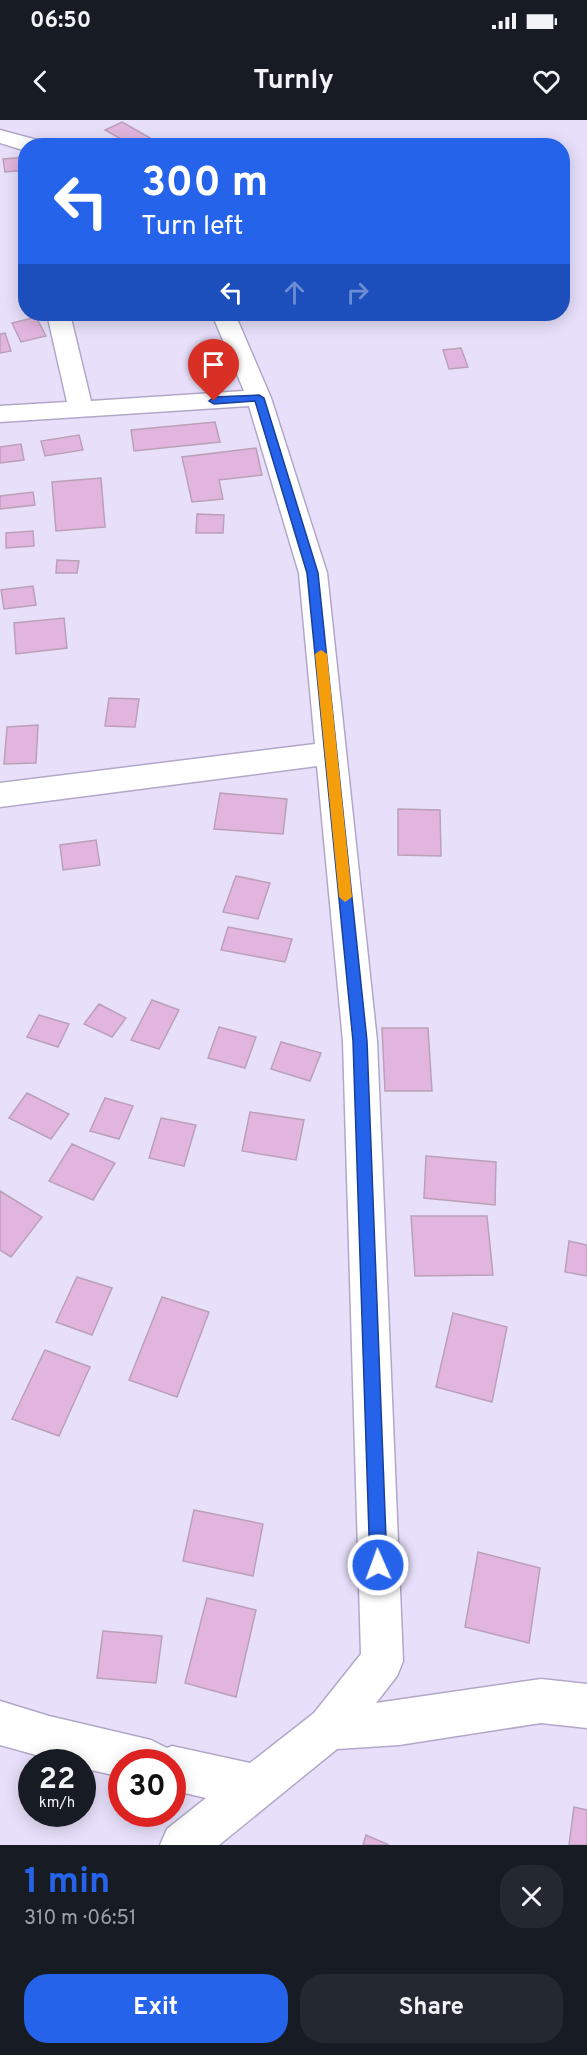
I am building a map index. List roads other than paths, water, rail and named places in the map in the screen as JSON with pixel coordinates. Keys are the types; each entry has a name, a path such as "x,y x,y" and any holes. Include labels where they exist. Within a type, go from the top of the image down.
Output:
{"street":[{"path":"0,136 18,141"},
{"path":"60,321 81,409"},
{"path":"183,1845 330,1728 382,1661 360,1041 313,573 259,398 227,321"},
{"path":"0,414 259,398"},
{"path":"0,795 331,753"},
{"path":"330,1728 399,1723 541,1701 587,1706"},
{"path":"0,1723 49,1738 108,1752"},
{"path":"186,1771 256,1787"}]}
